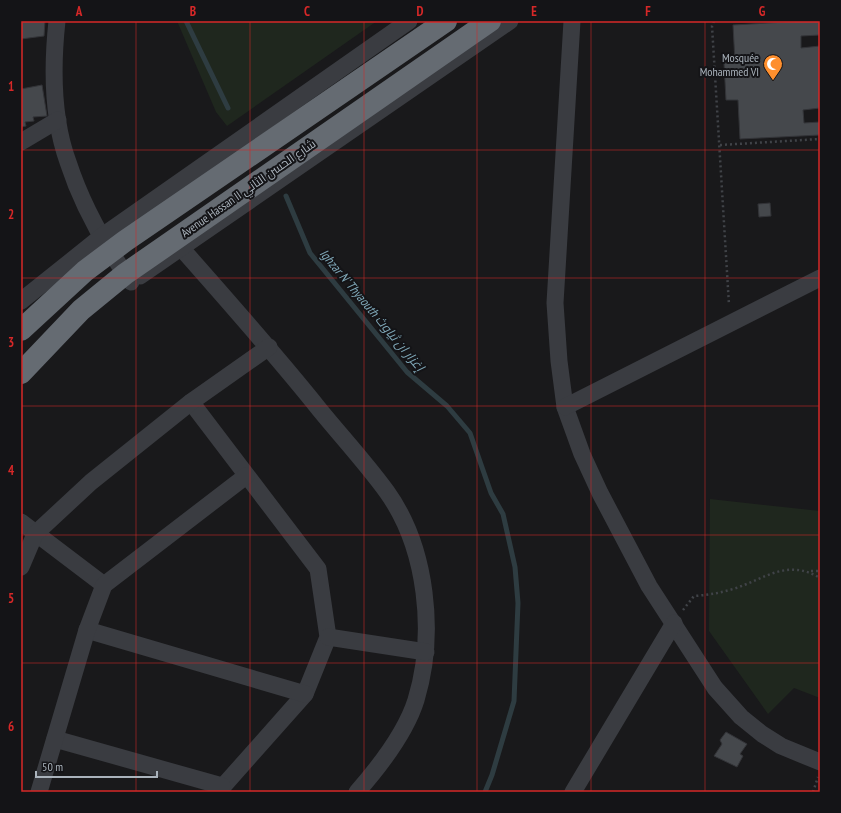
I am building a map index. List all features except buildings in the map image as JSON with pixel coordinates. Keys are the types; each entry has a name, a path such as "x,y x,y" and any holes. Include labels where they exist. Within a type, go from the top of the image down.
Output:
{"highway":[{"name":"Avenue Hassan II شارع الحسن الثاني","path":"21,330 85,271 106,245 446,21"},
{"name":"Avenue Hassan II شارع الحسن الثاني","path":"27,367 81,310 490,21"},
{"path":"21,336 28,341 32,347 27,367"}],"street":[{"path":"57,21 54,55 58,120 68,162 106,245 128,278 182,249 510,21"},
{"path":"21,301 106,245 409,21"},
{"path":"572,21 555,303 558,361 564,407 582,454 600,494 649,586 715,688 741,717 762,734 782,746 820,762"},
{"path":"21,142 58,120"},
{"path":"182,249 269,347 387,492 411,537 424,585 426,652 416,701 394,745 357,792"},
{"path":"564,407 820,278"},
{"path":"21,567 35,534 91,482 191,402 269,347"},
{"path":"55,739 220,789 305,694 328,637 318,569 191,402"},
{"path":"39,792 87,630 104,585 246,476"},
{"path":"21,522 104,585"},
{"path":"573,792 674,624"},
{"path":"87,630 305,694"},
{"path":"328,637 426,652"}],"path":[{"path":"714,21 712,26 730,324"},
{"path":"720,145 820,139"},
{"path":"674,624 694,596 710,595 734,588 768,574 784,570 797,569 809,572 820,578"},
{"path":"809,572 820,571"},
{"path":"813,792 820,773"}],"shaded area":[{"path":"177,21 377,21 227,126 216,112"},
{"path":"710,499 820,511 820,698 794,688 768,714 709,631"}],"waterway":[{"name":"Ighzar N' Thyaouth إغزار ان ثياوث","path":"186,21 228,108"},
{"name":"Ighzar N' Thyaouth إغزار ان ثياوث","path":"286,196 310,253 407,372 447,406 470,433 491,493 503,514 515,567 518,603 514,701 492,775 485,792"}],"place":[{"name":"Mosquée Mohammed VI","path":"773,81"}]}
